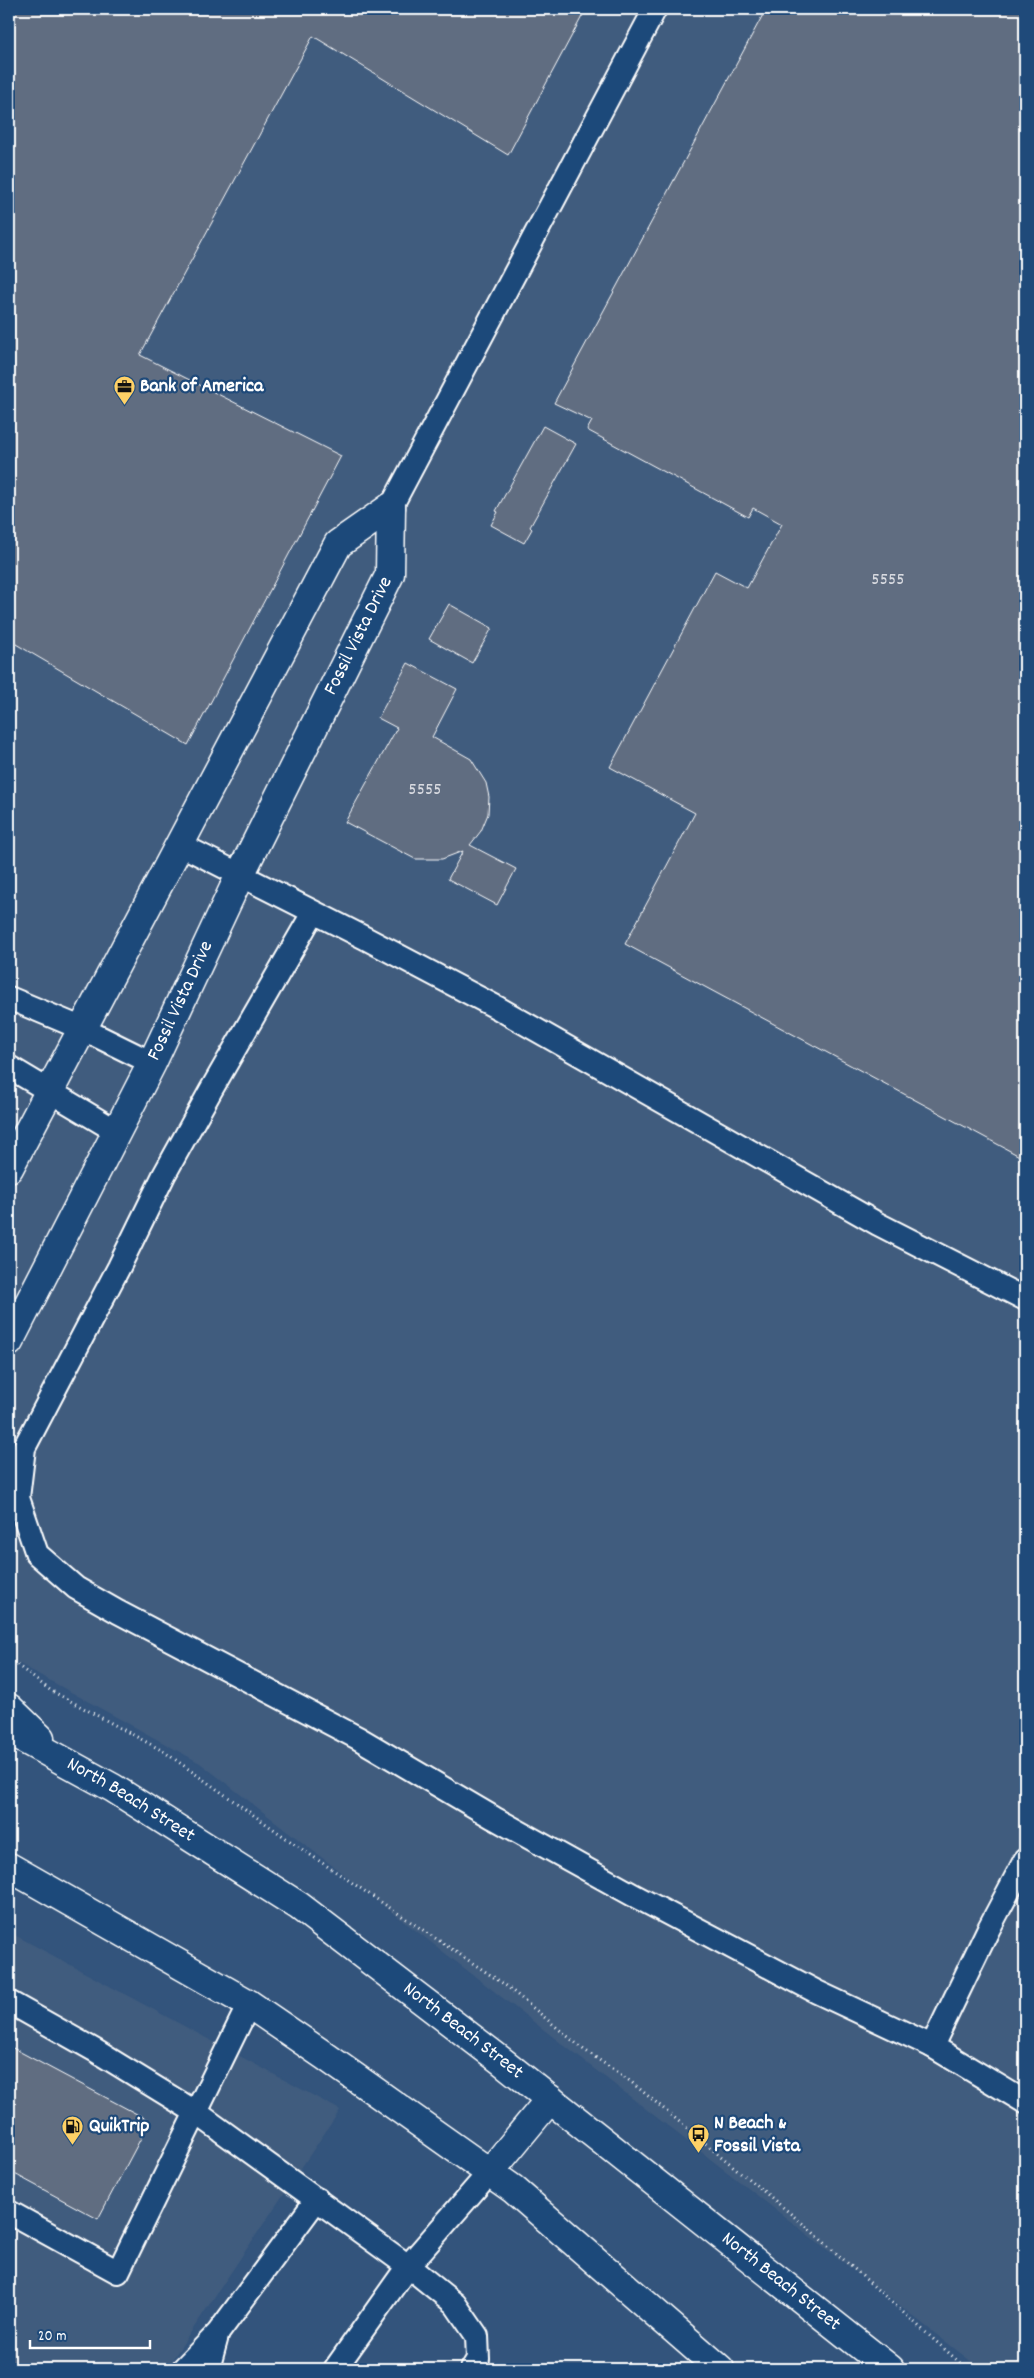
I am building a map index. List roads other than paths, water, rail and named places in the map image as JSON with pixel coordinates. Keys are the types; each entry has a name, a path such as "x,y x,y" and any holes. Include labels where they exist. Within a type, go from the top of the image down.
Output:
{"main road":[{"path":"9,1168 338,544 391,507"},
{"name":"Fossil Vista Drive","path":"9,1342 152,1063 240,875 390,574 391,507"},
{"path":"9,1708 61,1758"},
{"name":"North Beach Street","path":"9,1731 113,1788 299,1906 550,2099 890,2369"},
{"path":"9,1867 249,2004 325,2056 513,2189 720,2369"},
{"path":"489,2173 550,2099"}],"lane":[{"path":"391,507 654,9"},
{"path":"179,844 498,1008 878,1224 1025,1299"},
{"path":"314,913 168,1167 119,1267 24,1448 18,1498 37,1554 76,1588 358,1738 494,1818 633,1895 817,1992 932,2046 1025,2102"},
{"path":"9,998 83,1029 152,1063"},
{"path":"9,1068 116,1131"},
{"path":"932,2046 988,1930 1025,1860"},
{"path":"9,2002 96,2051 197,2112 317,2198 456,2304 477,2336 478,2359 472,2369"},
{"path":"9,2212 118,2272 249,2004"},
{"path":"335,2369 408,2266 489,2173"},
{"path":"184,2369 218,2333 317,2198"},
{"path":"208,2369 218,2333"}],"place":[{"name":"Bank of America","path":"124,406"},
{"name":"QuikTrip","path":"73,2146"},
{"name":"N Beach & Fossil Vista","path":"698,2154"}]}
